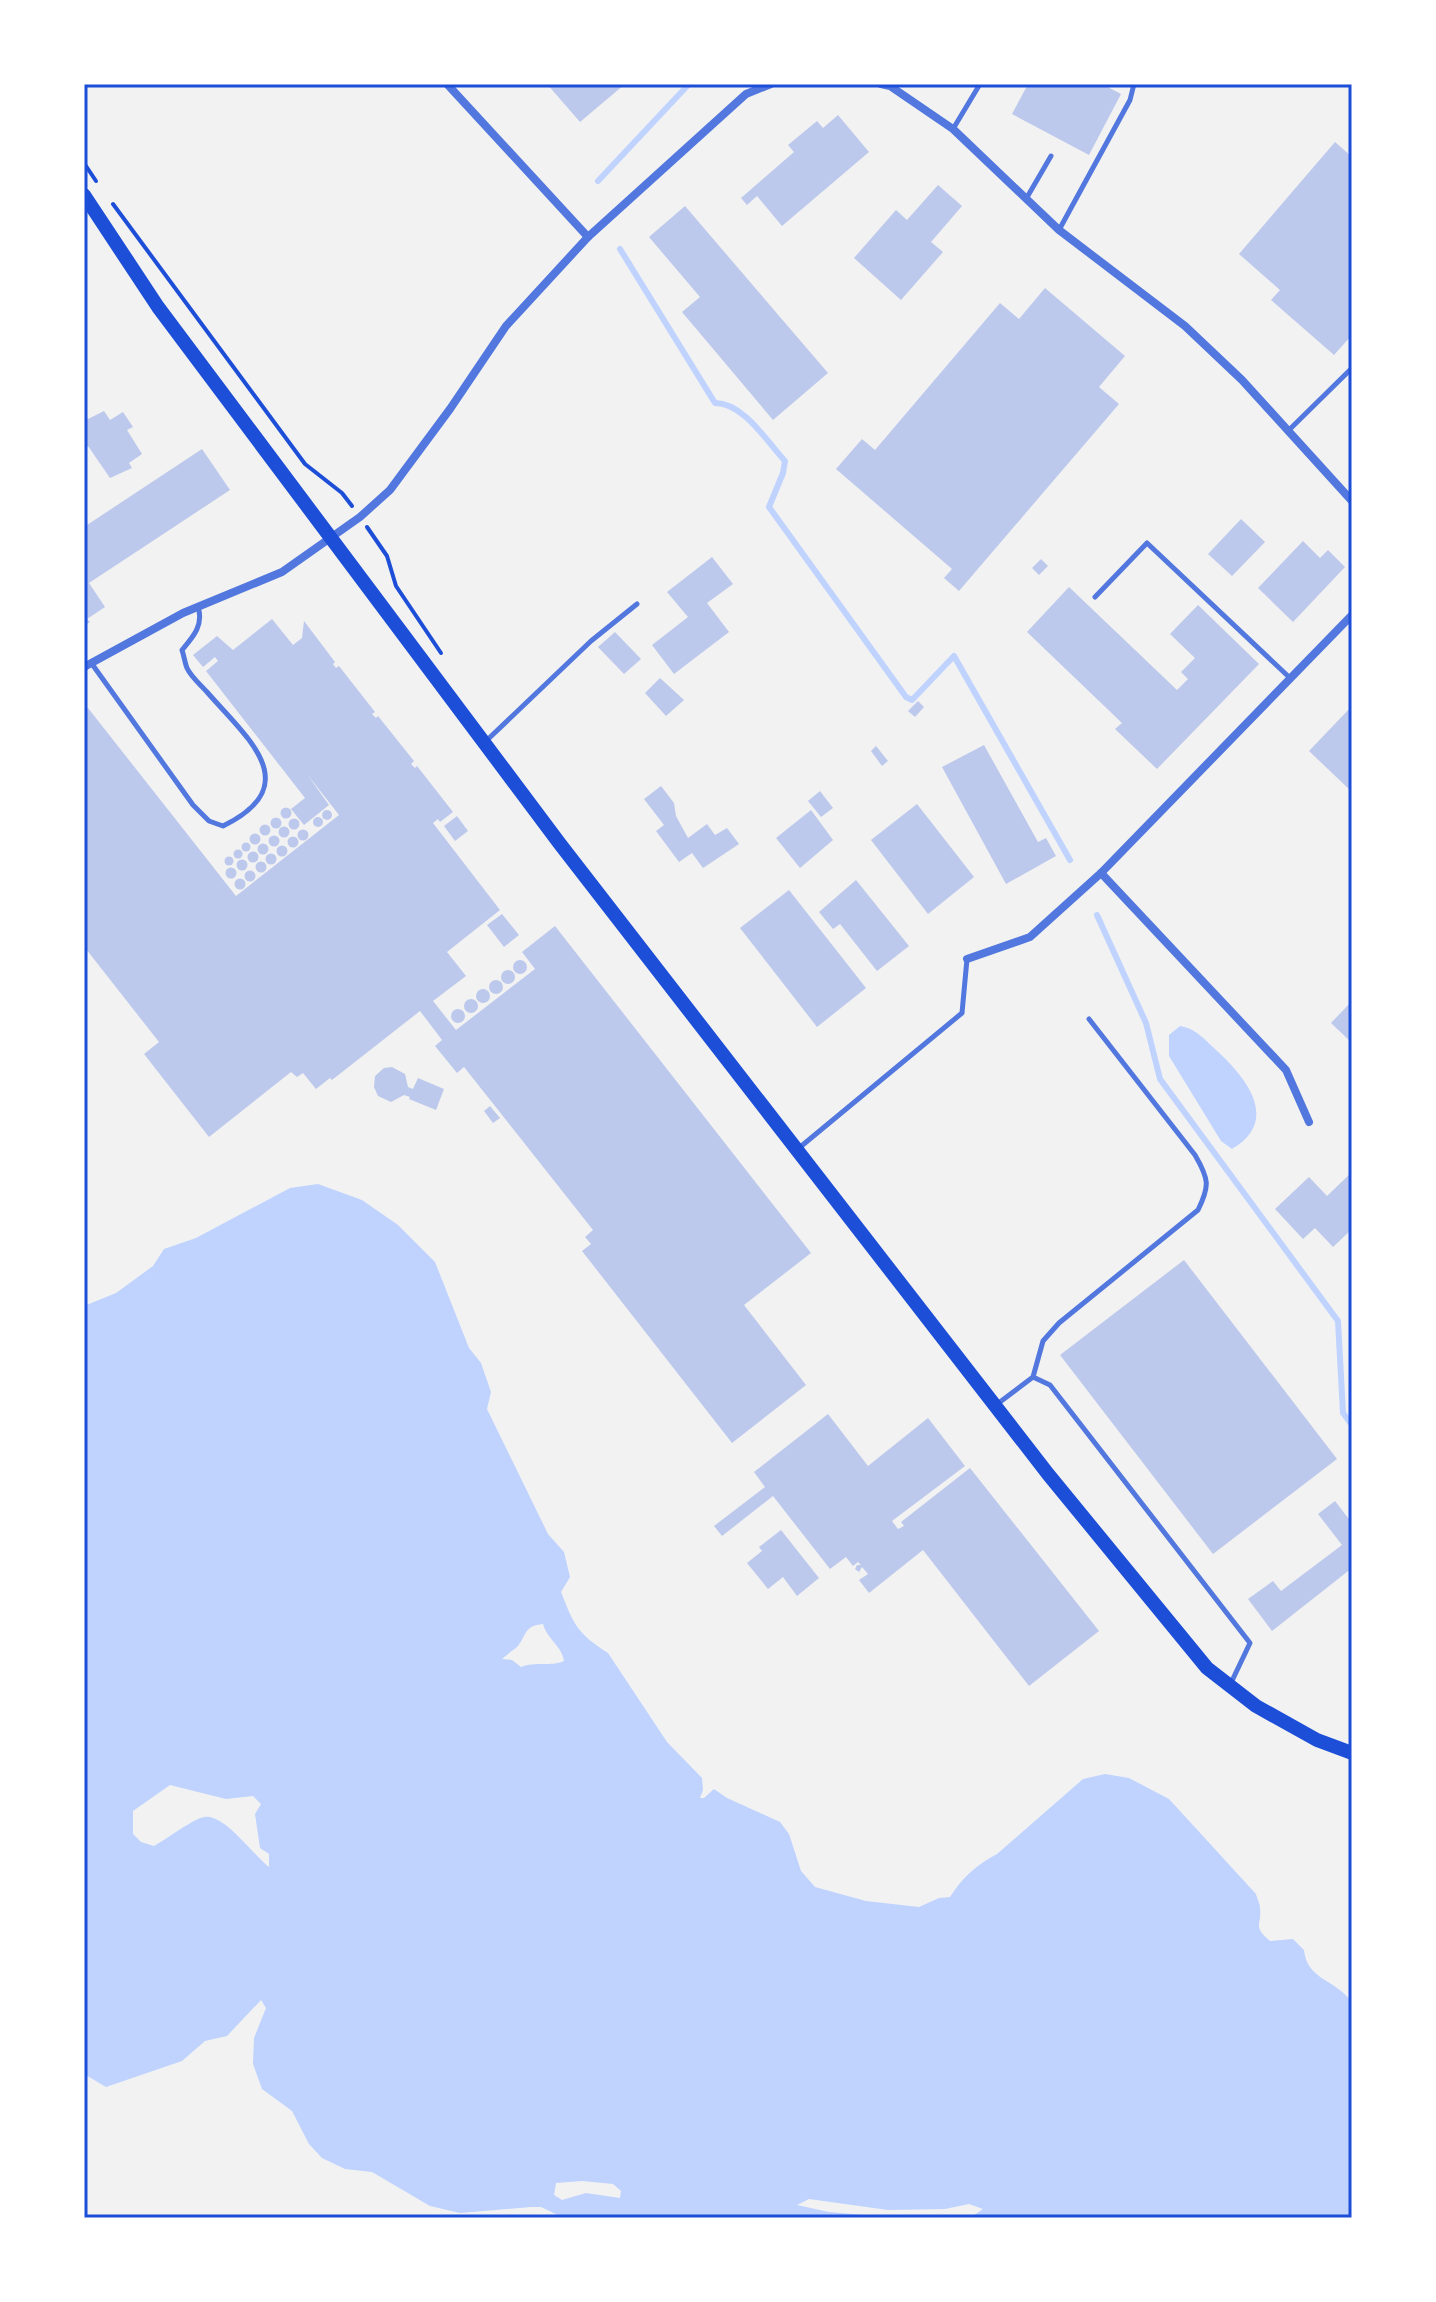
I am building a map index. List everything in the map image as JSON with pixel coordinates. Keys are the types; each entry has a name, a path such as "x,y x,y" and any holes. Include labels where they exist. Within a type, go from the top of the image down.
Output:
{"main road":[{"path":"84,195 158,307 570,856 1048,1474 1207,1668 1256,1706 1317,1740 1352,1753"}],"street":[{"path":"447,84 588,237"},
{"path":"88,665 198,606 282,572 360,517 390,490 506,326 588,237 746,94 771,84"},
{"path":"881,84 890,86 953,129 1059,230 1185,326 1242,380 1352,501"},
{"path":"967,959 1030,937 1101,873 1352,615"},
{"path":"1101,873 1286,1070 1309,1122"}],"lane":[{"path":"953,129 980,84"},
{"path":"1059,230 1130,100 1134,84"},
{"path":"1025,200 1051,156"},
{"path":"1289,430 1352,368"},
{"path":"1095,597 1147,543 1290,678"},
{"path":"485,742 569,662 637,604"},
{"path":"88,665 193,805 209,821 223,826 242,817 257,802 267,782 266,767 248,739 188,670 182,650 199,627 202,617 198,606"},
{"path":"799,1149 962,1013 967,959"},
{"path":"996,1406 1033,1377 1043,1341 1059,1323 1198,1210 1208,1190 1205,1172 1195,1155 1089,1019"},
{"path":"1033,1377 1050,1385 1250,1643 1230,1686"}],"path":[{"path":"84,163 103,191"},
{"path":"112,203 305,464 342,493 360,517 387,556 396,586 445,659"}],"water":[{"path":"1180,1026 1199,1034 1227,1060 1254,1099 1254,1125 1247,1138 1232,1149 1221,1141 1169,1056 1169,1035"},
{"path":"318,1184 362,1200 398,1225 435,1262 469,1348 481,1363 491,1392 487,1409 548,1534 564,1552 570,1577 561,1592 573,1621 589,1640 608,1653 667,1742 702,1778 700,1798 714,1789 780,1822 789,1834 801,1871 815,1887 866,1901 919,1907 939,1898 950,1897 970,1872 997,1854 1083,1779 1105,1774 1129,1778 1169,1799 1256,1894 1260,1906 1259,1929 1264,1936 1270,1941 1293,1939 1304,1950 1310,1968 1352,2002 1352,2218 970,2218 983,2209 969,2204 945,2209 888,2210 809,2199 797,2205 829,2212 898,2218 564,2218 541,2207 460,2213 430,2206 372,2172 345,2169 322,2158 309,2144 292,2111 262,2089 253,2064 254,2038 266,2008 261,2000 227,2036 205,2041 182,2061 106,2087 84,2074 84,1306 116,1293 153,1266 164,1249 196,1238 290,1188","holes":["543,1624 564,1661 521,1667 512,1660 502,1659 518,1646 529,1629","170,1785 226,1799 253,1796 261,1804 255,1814 260,1848 269,1854 269,1867 229,1828 212,1818 204,1817 193,1822 154,1846 141,1842 133,1834 133,1811","582,2181 613,2184 621,2191 620,2198 586,2193 562,2200 554,2195 556,2183"]}],"building":[{"path":"547,84 625,84 580,122"},
{"path":"1028,84 1102,84 1121,94 1089,155 1012,114"},
{"path":"838,115 869,152 782,226 757,196 747,205 741,198 794,152 788,145 817,121 823,128"},
{"path":"1335,142 1352,157 1352,335 1334,355 1271,300 1280,290 1239,254"},
{"path":"938,185 962,206 931,242 943,252 901,300 854,258 896,210 907,220"},
{"path":"685,206 828,373 773,420 682,312 700,297 649,237"},
{"path":"1045,288 1125,356 1099,387 1119,404 959,591 944,578 952,569 836,469 862,439 875,450 1000,303 1019,319"},
{"path":"104,411 110,420 123,412 133,427 127,430 142,454 129,463 132,468 110,478 88,446 84,449 84,421"},
{"path":"202,449 230,490 89,583 105,607 87,619 90,622 84,626 84,527"},
{"path":"1241,519 1265,542 1232,576 1208,554"},
{"path":"1303,541 1320,558 1328,550 1345,567 1293,622 1258,588"},
{"path":"712,557 733,584 707,603 729,632 674,674 652,645 688,617 667,592"},
{"path":"1041,559 1048,566 1039,575 1032,568"},
{"path":"1069,587 1177,690 1188,679 1181,672 1195,658 1170,634 1198,605 1259,664 1157,769 1115,729 1122,723 1027,632"},
{"path":"272,619 293,645 302,638 304,621 335,662 336,668 339,666 375,712 372,714 376,718 378,716 414,761 411,764 415,768 417,766 453,812 440,822 438,819 433,823 500,910 447,952 466,976 433,1001 456,1030 535,969 522,952 555,926 811,1253 744,1305 806,1385 732,1443 582,1251 591,1244 585,1237 593,1230 464,1067 457,1073 435,1046 442,1040 420,1011 332,1080 330,1078 316,1089 303,1073 297,1077 291,1072 209,1137 144,1054 159,1042 84,950 84,711 88,708 236,896 339,815 307,774 329,805 304,825 291,809 305,798 206,671 218,661 215,657 203,667 193,655 217,636 233,650"},
{"path":"615,632 641,659 624,674 598,647"},
{"path":"660,678 684,700 666,716 645,693"},
{"path":"918,701 924,707 915,717 908,711"},
{"path":"1352,706 1352,792 1309,751"},
{"path":"984,745 1038,842 1046,838 1056,856 1006,884 942,767"},
{"path":"876,746 888,761 882,766 871,751"},
{"path":"661,786 674,803 676,816 688,838 707,824 715,835 727,828 739,844 703,868 692,853 679,862 656,831 664,825 644,799"},
{"path":"820,791 833,808 821,817 808,801"},
{"path":"917,804 974,877 928,914 871,840"},
{"path":"286,807 292,813 286,819 280,813"},
{"path":"327,810 332,815 327,820 322,815"},
{"path":"811,810 833,840 800,868 776,838"},
{"path":"457,816 468,831 455,841 444,826"},
{"path":"276,817 282,823 276,829 270,823"},
{"path":"318,817 323,822 318,827 313,822"},
{"path":"294,818 300,824 294,830 288,824"},
{"path":"265,824 271,830 265,836 259,830"},
{"path":"284,826 290,832 284,838 278,832"},
{"path":"303,829 309,835 303,841 297,835"},
{"path":"255,833 261,839 255,845 249,839"},
{"path":"274,835 280,841 274,847 268,841"},
{"path":"293,836 299,842 293,848 287,842"},
{"path":"246,842 251,847 246,852 241,847"},
{"path":"263,843 269,849 263,855 257,849"},
{"path":"282,845 288,851 282,857 276,851"},
{"path":"238,849 243,854 238,859 233,854"},
{"path":"253,851 259,857 253,863 247,857"},
{"path":"271,853 277,859 271,865 265,859"},
{"path":"229,856 234,861 229,866 224,861"},
{"path":"242,859 248,865 242,871 236,865"},
{"path":"261,861 267,867 261,873 255,867"},
{"path":"231,867 237,873 231,879 225,873"},
{"path":"250,870 256,876 250,882 244,876"},
{"path":"240,878 246,884 240,890 234,884"},
{"path":"856,880 909,946 877,971 840,924 833,929 819,912"},
{"path":"789,890 866,988 817,1027 740,928"},
{"path":"502,914 519,935 504,947 487,925"},
{"path":"520,960 527,967 520,974 513,967"},
{"path":"508,970 515,977 508,984 501,977"},
{"path":"496,980 503,987 496,994 489,987"},
{"path":"483,989 490,996 483,1003 476,996"},
{"path":"471,999 478,1006 471,1013 464,1006"},
{"path":"1352,1001 1352,1043 1331,1023"},
{"path":"458,1009 465,1016 458,1023 451,1016"},
{"path":"392,1067 405,1074 408,1087 413,1089 418,1078 444,1089 436,1110 404,1095 391,1102 378,1096 374,1087 375,1076 384,1068"},
{"path":"490,1106 500,1118 493,1123 484,1111"},
{"path":"1352,1172 1352,1229 1333,1247 1315,1228 1303,1239 1275,1209 1309,1177 1327,1196"},
{"path":"1184,1260 1337,1459 1213,1554 1060,1355"},
{"path":"828,1414 868,1466 928,1418 965,1466 892,1521 898,1529 904,1526 901,1522 970,1468 1099,1631 1029,1686 923,1550 869,1593 859,1580 868,1574 862,1567 859,1572 855,1569 861,1565 858,1562 853,1566 846,1557 830,1569 773,1496 722,1536 714,1526 765,1487 754,1472"},
{"path":"1335,1501 1352,1523 1352,1568 1272,1631 1248,1599 1273,1581 1281,1591 1342,1545 1318,1514"},
{"path":"781,1530 819,1578 797,1596 783,1577 768,1589 747,1563 762,1551 759,1547"}],"waterway":[{"path":"598,181 689,84"},
{"path":"620,249 715,403 736,409 745,416 785,461 769,507 906,697 912,700 954,656 1070,860"},
{"path":"1097,915 1146,1023 1160,1079 1338,1321 1343,1413 1352,1425"}]}
